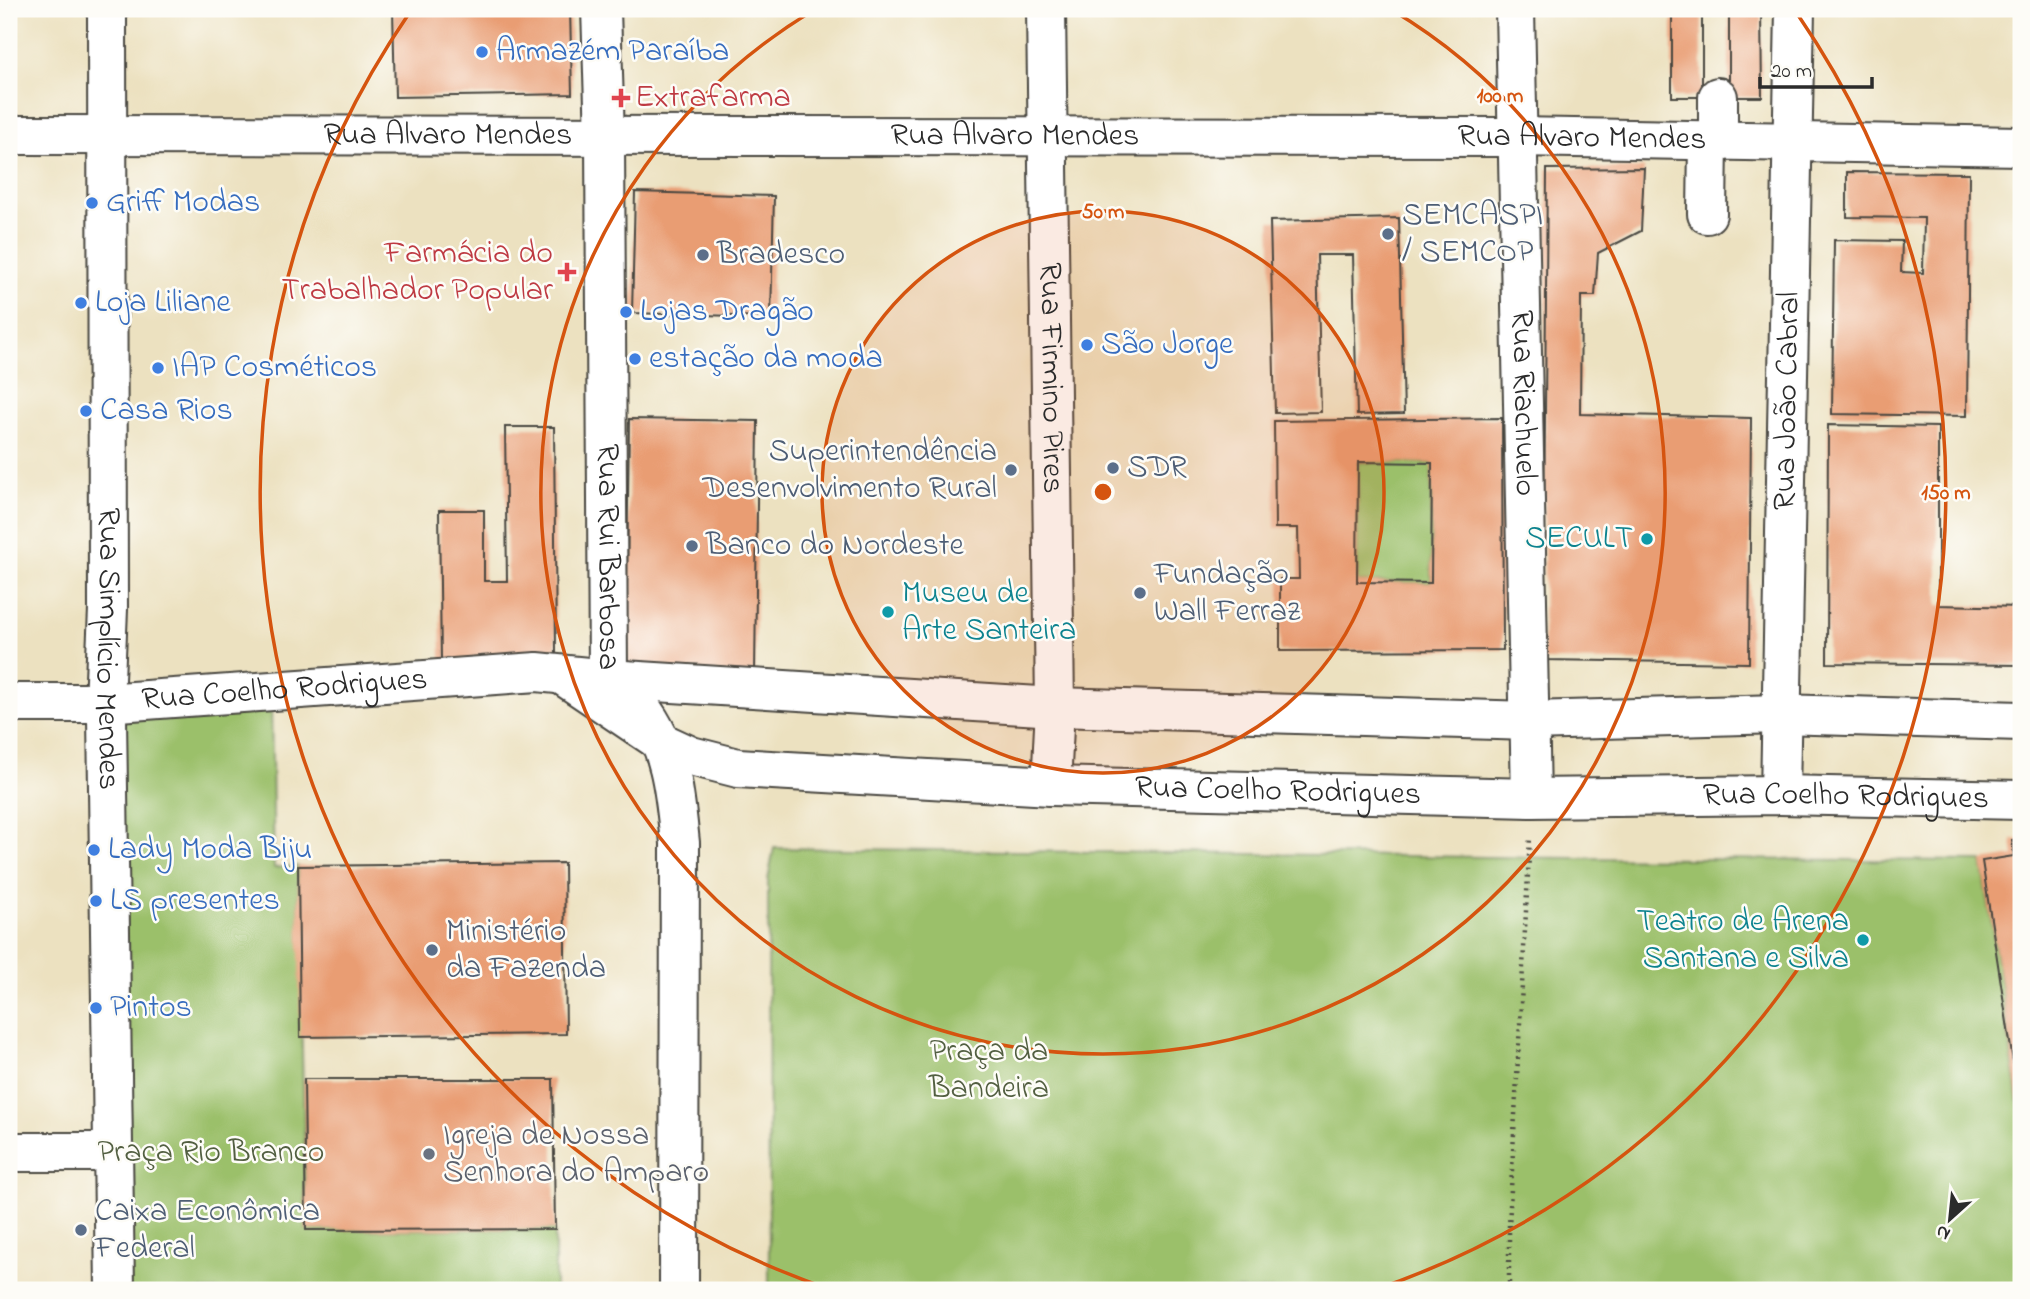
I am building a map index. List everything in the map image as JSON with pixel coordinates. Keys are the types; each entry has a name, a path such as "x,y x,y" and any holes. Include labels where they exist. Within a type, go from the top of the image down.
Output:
{"street":[{"name":"Rua Simplício Mendes","path":"107,9 108,609 103,703 107,717 115,1290"},
{"name":"Rua Rui Barbosa","path":"601,9 605,136 608,679 640,707 663,743 676,798 680,843 679,1290"},
{"name":"Rua Firmino Pires","path":"1046,9 1055,707 1051,786"},
{"name":"Rua Riachuelo","path":"1515,9 1531,798"},
{"name":"Rua João Cabral","path":"1780,795 1795,9"},
{"path":"1707,215 1718,97"},
{"name":"Rua Alvaro Mendes","path":"9,135 1517,137 2021,146"},
{"name":"Rua Coelho Rodrigues","path":"9,703 103,703 537,672 608,679 1055,707"},
{"name":"Rua Coelho Rodrigues","path":"561,675 663,743 691,756 738,768 1051,786 1531,798 1780,795 2021,800"},
{"path":"1055,707 1530,722 1780,714 2021,721"},
{"path":"9,1153 113,1152"}],"path":[{"path":"1508,1290 1510,1199 1531,798"}],"green space":[{"path":"1358,462 1432,463 1431,583 1357,582"},
{"name":"Praça Rio Branco","path":"271,703 274,868 298,866 306,1230 555,1229 555,1290 119,1290 111,715"},
{"name":"Praça da Bandeira","path":"774,848 1982,861 2021,1117 2021,1290 769,1290 768,880"}],"building":[{"name":"Armazém Paraíba","path":"393,9 570,9 572,94 395,97"},
{"path":"1672,9 1702,9 1702,97 1672,97"},
{"path":"1729,9 1761,9 1762,97 1729,97"},
{"name":"SECULT","path":"1644,168 1641,231 1598,253 1595,296 1581,296 1580,414 1751,418 1749,663 1543,660 1547,169"},
{"path":"1847,172 1969,173 1967,416 1832,414 1834,240 1902,241 1901,272 1923,273 1924,218 1847,217"},
{"name":"Bradesco","path":"635,192 774,196 771,317 632,313"},
{"path":"1399,218 1404,414 1357,415 1353,255 1317,255 1321,412 1275,413 1270,221"},
{"path":"1502,418 1503,650 1280,651 1280,579 1299,579 1298,528 1275,528 1274,421","holes":["1358,462 1432,463 1431,583 1357,582"]},
{"name":"Banco do Nordeste","path":"629,419 758,421 755,674 626,672"},
{"path":"1828,425 1938,427 1938,605 2021,607 2021,665 1827,663"},
{"path":"505,427 554,427 556,653 550,660 441,661 439,510 484,510 484,581 507,581"},
{"path":"2021,839 2020,1107 1982,861 2014,856 2012,840"},
{"name":"Ministério da Fazenda","path":"564,863 566,1034 300,1037 298,866"},
{"name":"Igreja de Nossa Senhora do Amparo","path":"304,1079 553,1079 555,1229 306,1230"}],"place":[{"name":"Armazém Paraíba","path":"482,52"},
{"name":"Extrafarma","path":"621,98"},
{"name":"Griff Modas","path":"92,203"},
{"name":"SEMCASPI / SEMCOP","path":"1388,234"},
{"name":"Bradesco","path":"703,255"},
{"name":"Farmácia do Trabalhador Popular","path":"567,272"},
{"name":"Loja Liliane","path":"81,303"},
{"name":"Lojas Dragão","path":"626,312"},
{"name":"São Jorge","path":"1087,345"},
{"name":"estação da moda","path":"635,359"},
{"name":"IAP Cosméticos","path":"158,368"},
{"name":"Casa Rios","path":"86,411"},
{"name":"SDR","path":"1113,468"},
{"name":"Superintendência Desenvolvimento Rural","path":"1011,470"},
{"name":"SECULT","path":"1647,539"},
{"name":"Banco do Nordeste","path":"692,546"},
{"name":"Fundação Wall Ferraz","path":"1140,593"},
{"name":"Museu de Arte Santeira","path":"888,612"},
{"name":"Lady Moda Biju","path":"94,850"},
{"name":"LS presentes","path":"96,901"},
{"name":"Teatro de Arena Santana e Silva","path":"1863,940"},
{"name":"Ministério da Fazenda","path":"432,950"},
{"name":"Pintos","path":"96,1008"},
{"name":"Igreja de Nossa Senhora do Amparo","path":"429,1154"},
{"name":"Caixa Econômica Federal","path":"81,1230"}]}
